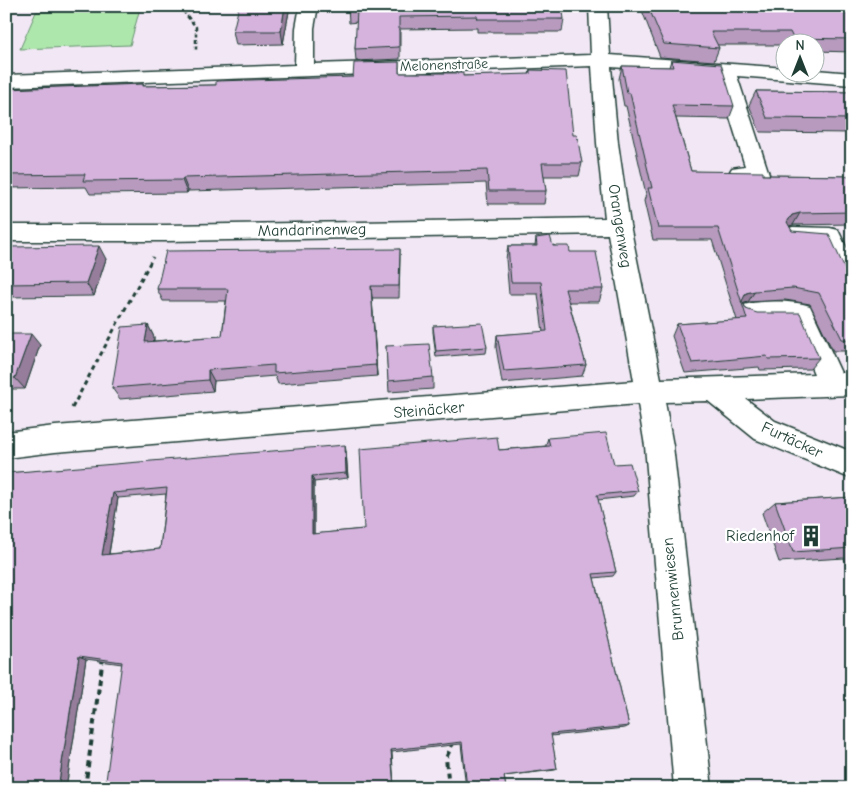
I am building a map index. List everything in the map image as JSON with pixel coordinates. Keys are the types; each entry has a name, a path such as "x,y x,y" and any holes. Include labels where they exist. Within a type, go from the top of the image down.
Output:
{"street":[{"path":"304,70 305,28 309,6"},
{"name":"Orangenweg","path":"598,6 600,60 618,226 651,391"},
{"name":"Melonenstraße","path":"6,81 600,60 852,79"},
{"path":"725,69 758,174 740,173"},
{"name":"Mandarinenweg","path":"6,233 166,233 618,226"},
{"path":"793,235 830,236 852,288"},
{"path":"750,313 802,313 842,384"},
{"name":"Steinäcker","path":"6,445 55,439 651,391 842,384"},
{"name":"Furtäcker","path":"712,388 765,430 852,466"},
{"name":"Brunnenwiesen","path":"651,391 659,446 693,788"}],"path":[{"path":"179,6 196,27 197,44 194,73"},
{"path":"55,439 166,233"},
{"path":"85,788 103,654"},
{"path":"449,788 446,758 454,740"}],"green space":[{"path":"140,8 130,45 20,49 36,12"}],"building":[{"path":"239,6 285,6 281,31 233,31"},
{"path":"348,6 562,6 564,19 478,19 477,16 399,17 399,47 355,49 357,10 348,10"},
{"path":"648,6 843,6 848,15 852,15 852,39 826,39 826,32 711,32 719,48 664,44"},
{"path":"671,60 721,64 734,106 672,105 691,171 763,172 763,175 851,176 850,173 852,173 852,212 800,213 792,215 787,222 792,231 829,234 852,285 852,340 842,339 819,293 793,288 755,291 746,293 742,301 746,309 757,313 800,313 819,358 768,359 767,356 692,363 677,324 747,319 718,228 658,228 648,188 652,188 630,93 627,93 622,66 673,67"},
{"path":"399,62 399,73 463,73 463,76 530,74 530,70 566,71 573,135 577,135 582,163 542,163 546,191 489,191 487,170 183,178 182,180 83,181 85,174 6,175 6,89 143,84 143,86 216,85 216,81 353,77 354,63"},
{"path":"756,91 852,92 852,119 767,118"},
{"path":"550,236 553,246 569,246 570,252 596,252 603,289 565,289 586,365 504,371 497,335 547,331 541,282 511,282 508,246 537,246 536,238"},
{"path":"99,246 86,283 6,284 6,247"},
{"path":"400,249 399,286 371,286 376,365 274,373 274,365 208,370 208,380 112,388 122,327 148,325 145,342 222,336 228,289 157,289 166,251"},
{"path":"482,323 487,347 436,351 433,326"},
{"path":"6,334 31,334 15,378 6,378"},
{"path":"429,344 433,377 388,381 386,346"},
{"path":"606,433 614,464 630,463 638,491 597,495 616,572 593,574 629,726 551,734 557,769 504,776 506,788 467,788 462,742 391,750 394,788 105,788 122,662 79,656 58,788 6,788 6,473 345,445 346,473 312,476 312,534 364,529 360,449 497,437 499,450 550,446 548,438","holes":["167,488 160,549 102,555 113,493"]},
{"name":"Riedenhof","path":"852,497 852,548 793,552 775,502"}],"place":[{"name":"Riedenhof","path":"811,536"}]}
